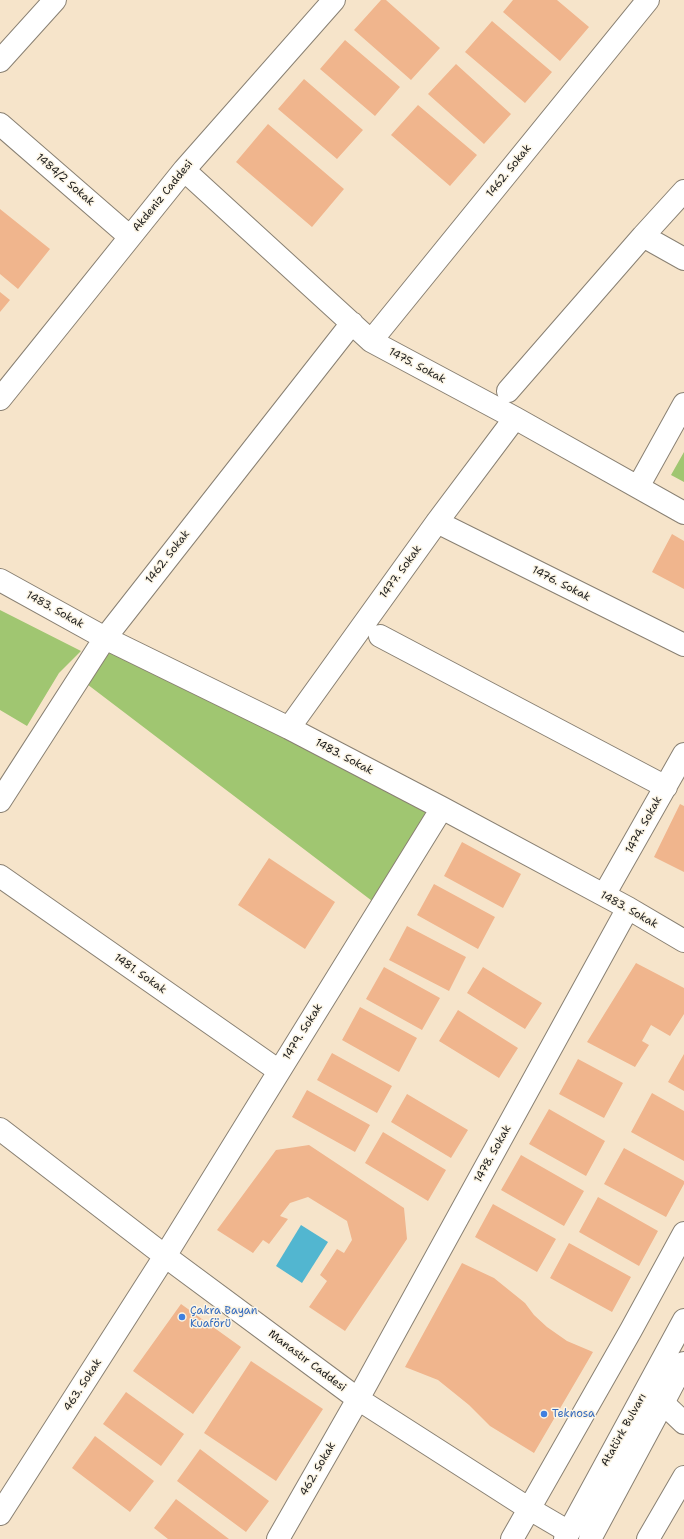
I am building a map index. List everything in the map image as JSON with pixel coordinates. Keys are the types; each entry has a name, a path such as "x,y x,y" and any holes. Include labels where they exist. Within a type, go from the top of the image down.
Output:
{"street":[{"path":"0,61 54,0"},
{"name":"Akdeniz Caddesi","path":"0,399 184,170 334,0"},
{"name":"1462. Sokak","path":"371,341 648,0"},
{"name":"1484/2 Sokak","path":"0,124 130,237"},
{"name":"1475. Sokak","path":"184,170 371,341 515,418 684,513"},
{"path":"508,392 643,236 684,191"},
{"path":"643,236 684,259"},
{"name":"1462. Sokak","path":"0,801 105,638 352,323"},
{"path":"638,487 684,404"},
{"name":"1477. Sokak","path":"289,728 437,522 515,418"},
{"name":"1476. Sokak","path":"437,522 684,646"},
{"name":"1483. Sokak","path":"0,580 105,638 289,728 442,808 628,908 684,941"},
{"path":"380,636 666,787"},
{"name":"1474. Sokak","path":"604,896 684,754"},
{"name":"1479. Sokak","path":"166,1256 442,808"},
{"name":"1481. Sokak","path":"0,876 279,1071"},
{"name":"1478. Sokak","path":"358,1399 628,908"},
{"name":"Manastır Caddesi","path":"1,1131 358,1399 528,1508 567,1535"},
{"path":"512,1539 528,1508 631,1330 684,1233"},
{"name":"463. Sokak","path":"0,1514 166,1256"},
{"name":"Atatürk Bulvarı","path":"567,1535 684,1320"},
{"name":"Atatürk Bulvarı","path":"590,1539 684,1363"},
{"name":"462. Sokak","path":"278,1539 358,1399"},
{"path":"663,1403 684,1423"},
{"path":"648,1539 684,1477"}],"green space":[{"path":"684,452 684,482 671,475"},
{"path":"0,610 81,651 59,673 27,726 0,710"},
{"path":"105,638 442,808 380,907 79,678"}],"water":[{"path":"301,1225 328,1242 302,1283 276,1266"}],"building":[{"path":"381,0 386,0 440,48 411,80 354,30"},
{"path":"513,0 557,0 589,27 560,61 503,12"},
{"path":"492,21 552,72 525,103 465,52"},
{"path":"345,40 400,87 375,116 320,69"},
{"path":"456,64 511,114 484,144 428,94"},
{"path":"304,79 363,130 337,159 278,109"},
{"path":"418,105 477,155 450,186 391,135"},
{"path":"268,124 344,189 312,227 236,162"},
{"path":"0,209 50,249 18,289 0,274"},
{"path":"0,292 10,300 0,312"},
{"path":"672,534 684,541 684,589 652,572"},
{"path":"680,804 684,806 684,872 654,857"},
{"path":"462,842 521,874 503,908 444,876"},
{"path":"269,858 335,902 305,949 238,905"},
{"path":"434,884 495,917 478,949 417,915"},
{"path":"407,926 466,957 449,991 389,960"},
{"path":"636,963 684,988 684,1014 670,1036 651,1025 642,1041 649,1045 635,1067 587,1042"},
{"path":"384,967 440,998 422,1030 366,999"},
{"path":"483,967 542,1003 525,1029 467,993"},
{"path":"360,1007 417,1038 399,1072 342,1040"},
{"path":"458,1010 518,1048 499,1078 439,1041"},
{"path":"332,1053 392,1086 377,1113 317,1080"},
{"path":"684,1054 684,1091 668,1082"},
{"path":"578,1059 623,1083 604,1118 559,1094"},
{"path":"307,1090 370,1125 355,1152 292,1117"},
{"path":"652,1093 684,1111 684,1161 631,1132"},
{"path":"407,1094 468,1130 451,1158 391,1122"},
{"path":"549,1109 605,1141 586,1176 529,1144"},
{"path":"383,1132 446,1170 428,1201 365,1163"},
{"path":"309,1145 404,1208 407,1239 345,1331 309,1307 327,1281 320,1275 337,1249 344,1253 352,1240 347,1221 308,1197 290,1203 280,1216 288,1219 269,1244 263,1240 253,1253 217,1230 276,1150"},
{"path":"624,1148 684,1181 684,1184 666,1217 604,1184"},
{"path":"521,1155 584,1191 564,1226 501,1190"},
{"path":"598,1197 658,1231 639,1266 579,1232"},
{"path":"493,1204 556,1239 537,1272 475,1237"},
{"path":"569,1243 631,1277 612,1312 550,1278"},
{"path":"462,1263 494,1278 525,1303 534,1315 547,1327 567,1341 593,1352 534,1453 490,1426 469,1405 438,1380 405,1367"},
{"path":"181,1304 241,1347 193,1414 133,1371"},
{"path":"251,1361 323,1409 276,1481 204,1433"},
{"path":"126,1392 184,1434 161,1466 103,1424"},
{"path":"95,1436 154,1481 130,1512 72,1468"},
{"path":"200,1449 269,1501 246,1532 177,1481"},
{"path":"176,1499 229,1539 168,1539 154,1528"}],"place":[{"name":"Çakra Bayan Kuaförü","path":"182,1317"},
{"name":"Teknosa","path":"544,1414"}]}
